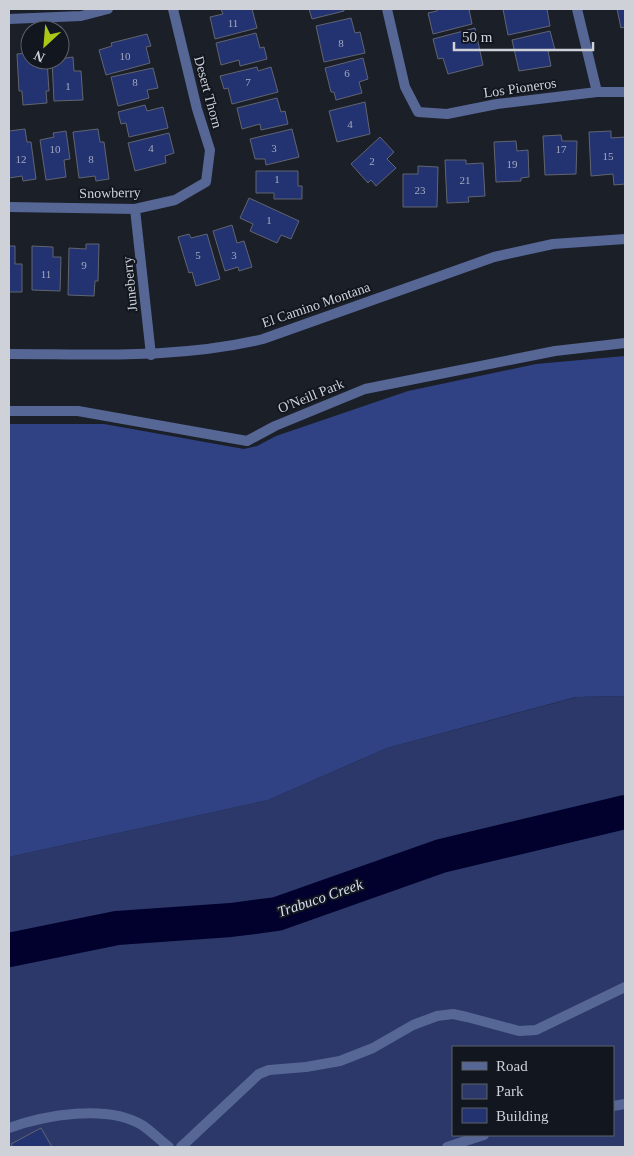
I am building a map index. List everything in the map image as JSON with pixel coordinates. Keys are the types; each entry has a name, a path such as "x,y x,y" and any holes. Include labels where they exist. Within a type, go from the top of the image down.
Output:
{"street":[{"path":"9,19 81,16 108,9"},
{"name":"Desert Thorn","path":"173,9 197,109 210,150 206,182"},
{"name":"Los Pioneros","path":"387,9 405,86 418,112 447,114 497,104 596,92 625,92"},
{"path":"577,9 596,92"},
{"name":"Snowberry","path":"9,207 135,209 175,200 206,182"},
{"name":"Juneberry","path":"135,209 151,355"},
{"name":"El Camino Montana","path":"9,354 151,355 227,348 263,339 494,257 553,244 625,239"},
{"name":"O'Neill Park","path":"9,411 78,411 247,441 275,426 365,389 555,351 625,343"},
{"path":"181,1147 259,1074 269,1070 306,1067 340,1060 373,1048 413,1025 437,1016 453,1014 519,1031 536,1030 625,987"},
{"path":"9,1128 44,1119 87,1113 119,1117 141,1125 169,1147"},
{"path":"447,1147 481,1136"}],"green space":[{"path":"625,696 625,1147 9,1147 9,857 268,800 387,748 577,697"}],"shaded area":[{"path":"625,356 625,696 576,697 387,748 268,800 9,857 9,424 104,424 244,449 257,446 276,436 408,391 536,364"}],"building":[{"path":"221,9 252,9 257,28 215,39 210,17 223,14"},
{"path":"309,9 344,9 344,11 312,19"},
{"path":"437,9 469,9 472,24 433,34 428,13 437,11"},
{"path":"503,9 547,9 550,26 508,35"},
{"path":"617,9 625,9 625,27 621,28"},
{"path":"351,18 355,33 360,32 365,53 324,62 316,26"},
{"path":"475,28 483,65 448,74 443,58 438,59 433,39"},
{"path":"550,31 555,50 548,51 551,66 519,71 512,40"},
{"path":"256,33 260,48 264,47 267,59 240,66 239,60 221,65 216,43"},
{"path":"147,34 151,46 146,47 150,63 106,75 99,50 112,46 111,43"},
{"path":"17,54 20,54 20,70 48,70 49,91 46,91 47,103 23,105 22,91 19,91"},
{"path":"70,57 73,57 74,71 81,71 83,100 54,101 52,70 70,70"},
{"path":"363,58 368,79 359,82 362,93 336,100 334,92 331,92 325,68"},
{"path":"257,67 258,71 271,67 278,92 232,104 228,88 224,89 220,76"},
{"path":"153,68 158,88 147,90 149,98 118,106 111,77"},
{"path":"277,98 281,112 285,111 288,124 261,130 260,124 242,129 237,108"},
{"path":"365,102 370,134 337,142 329,111"},
{"path":"145,105 147,111 163,107 168,128 129,137 126,123 121,124 118,112"},
{"path":"25,129 27,142 31,142 36,179 23,181 22,176 9,178 9,131"},
{"path":"98,129 100,142 104,142 109,179 96,181 95,176 79,178 73,132"},
{"path":"292,129 299,157 266,165 265,159 255,159 250,139"},
{"path":"66,131 70,159 64,160 66,177 46,180 40,140 54,137 53,133"},
{"path":"611,131 611,138 625,137 625,184 614,185 613,174 591,176 589,132"},
{"path":"169,133 174,153 165,156 166,163 135,171 128,143"},
{"path":"561,135 562,141 577,141 576,174 545,175 543,136"},
{"path":"380,137 394,152 387,159 396,168 376,186 371,180 368,183 351,164"},
{"path":"516,141 517,151 528,150 529,177 521,178 521,181 496,182 494,142"},
{"path":"445,160 466,160 466,164 483,163 485,196 468,197 469,202 447,203"},
{"path":"418,166 438,167 437,207 403,207 403,174 418,174"},
{"path":"256,171 298,171 298,186 302,186 302,199 274,199 274,193 256,193"},
{"path":"249,198 299,221 291,239 281,235 277,243 250,231 253,224 240,218"},
{"path":"232,225 237,243 244,241 252,267 239,271 238,267 225,271 213,231"},
{"path":"189,234 191,238 207,234 220,279 196,286 192,272 189,273 178,237"},
{"path":"86,244 99,244 98,281 95,281 94,296 68,295 69,248 86,249"},
{"path":"9,246 15,246 15,264 22,264 22,292 9,292"},
{"path":"32,246 53,247 53,257 61,257 60,291 32,290"},
{"path":"41,1128 52,1147 13,1147 11,1144"}],"waterway":[{"name":"Trabuco Creek","path":"9,950 117,928 231,920 277,914 441,856 625,812"}]}
